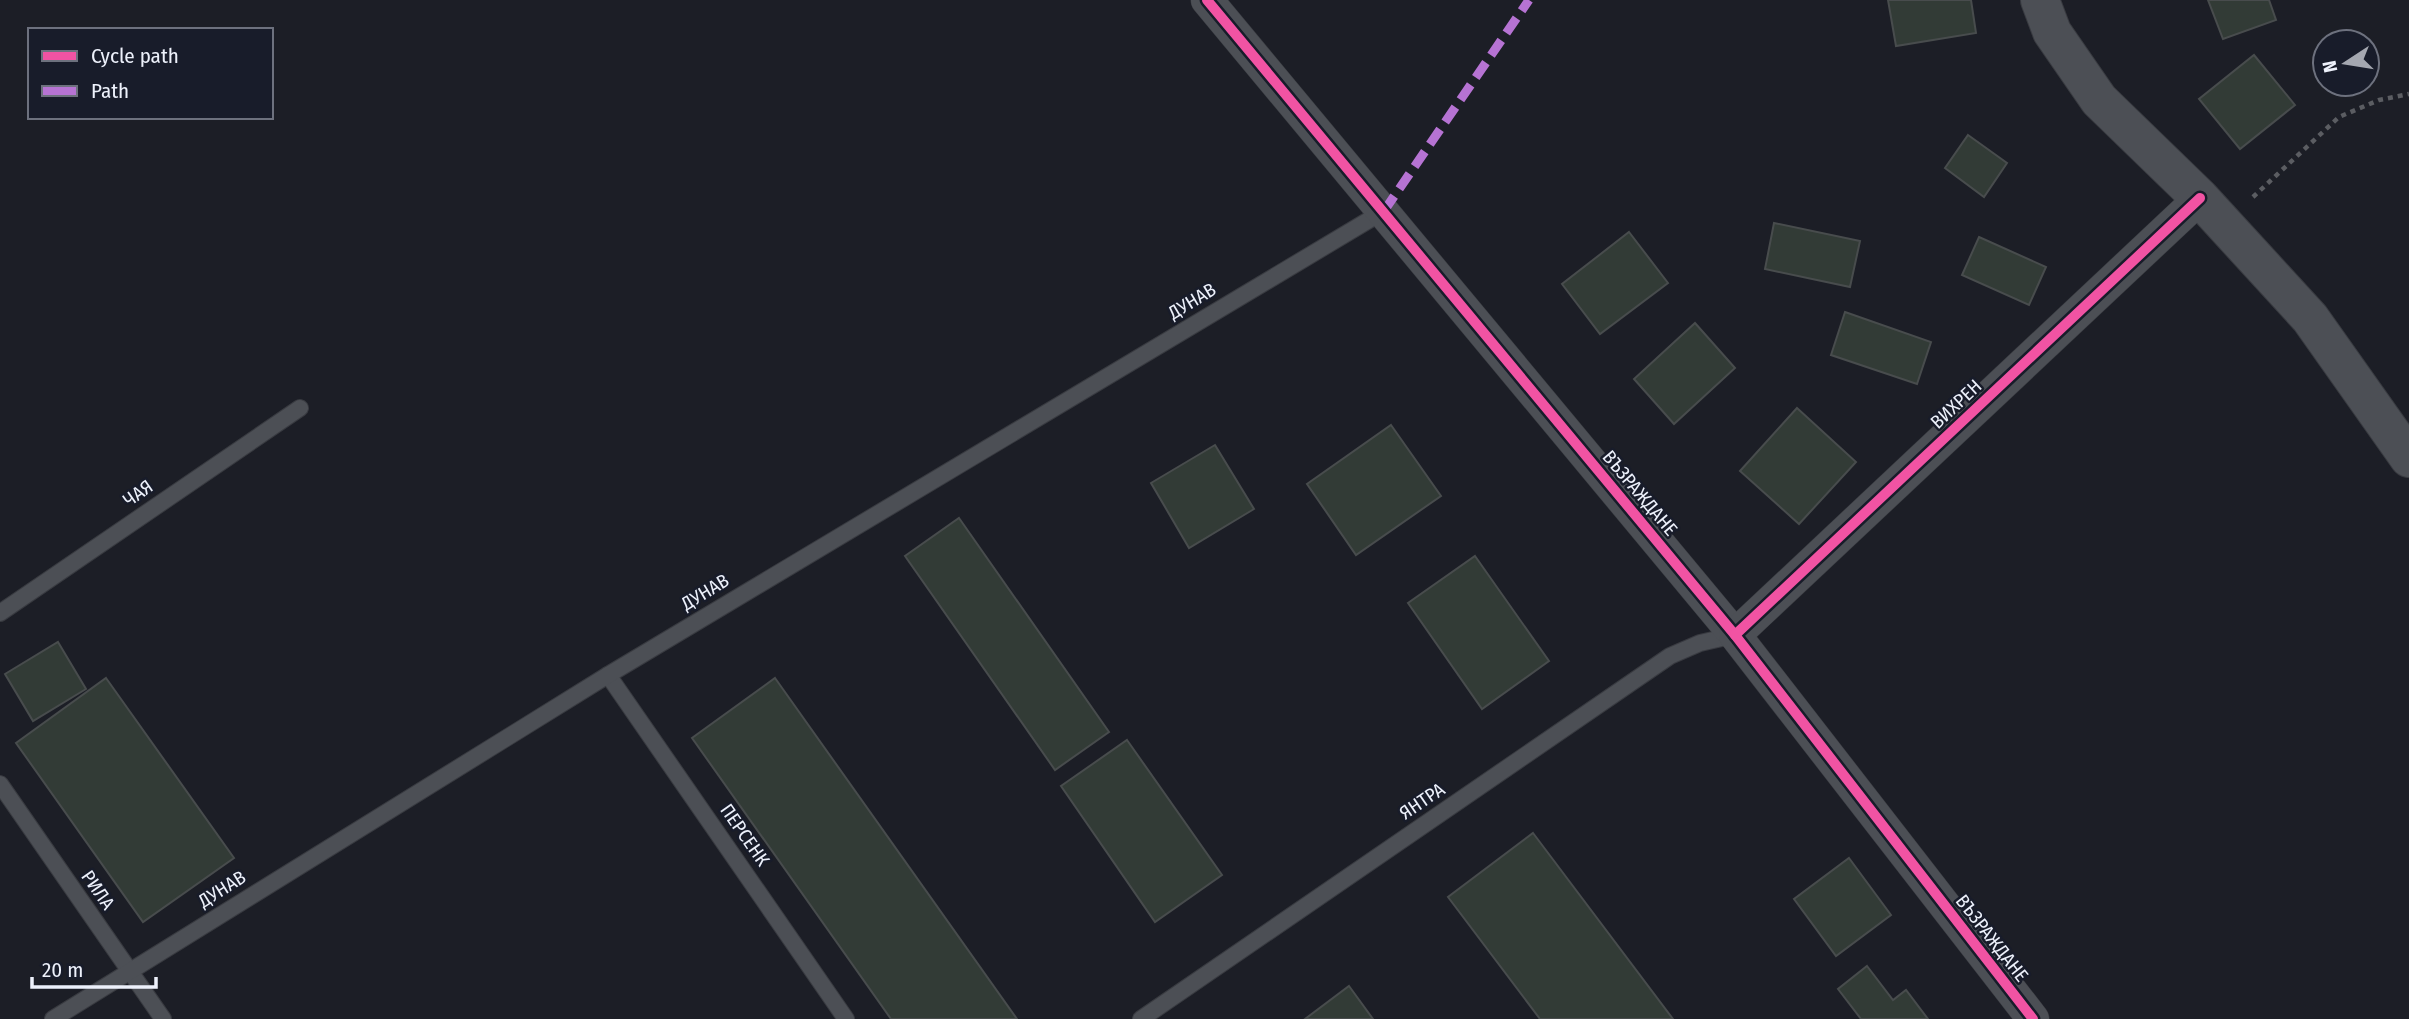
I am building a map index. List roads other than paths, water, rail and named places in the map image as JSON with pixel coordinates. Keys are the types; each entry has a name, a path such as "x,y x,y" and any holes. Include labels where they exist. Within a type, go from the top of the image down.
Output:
{"street":[{"name":"ВЪЗРАЖДАНЕ","path":"1207,0 1735,635 2033,1019"},
{"path":"2040,0 2052,32 2099,100 2212,210 2310,318 2409,458"},
{"name":"ВИХРЕН","path":"1735,635 2212,210"}],"lane":[{"name":"ДУНАВ","path":"53,1019 608,675 1384,211"},
{"name":"ЧАЯ","path":"0,613 300,408"},
{"name":"ЯНТРА","path":"1141,1019 1670,656 1700,643 1735,635"},
{"name":"ПЕРСЕНК","path":"608,675 846,1019"},
{"name":"РИЛА","path":"0,784 163,1019"}]}
